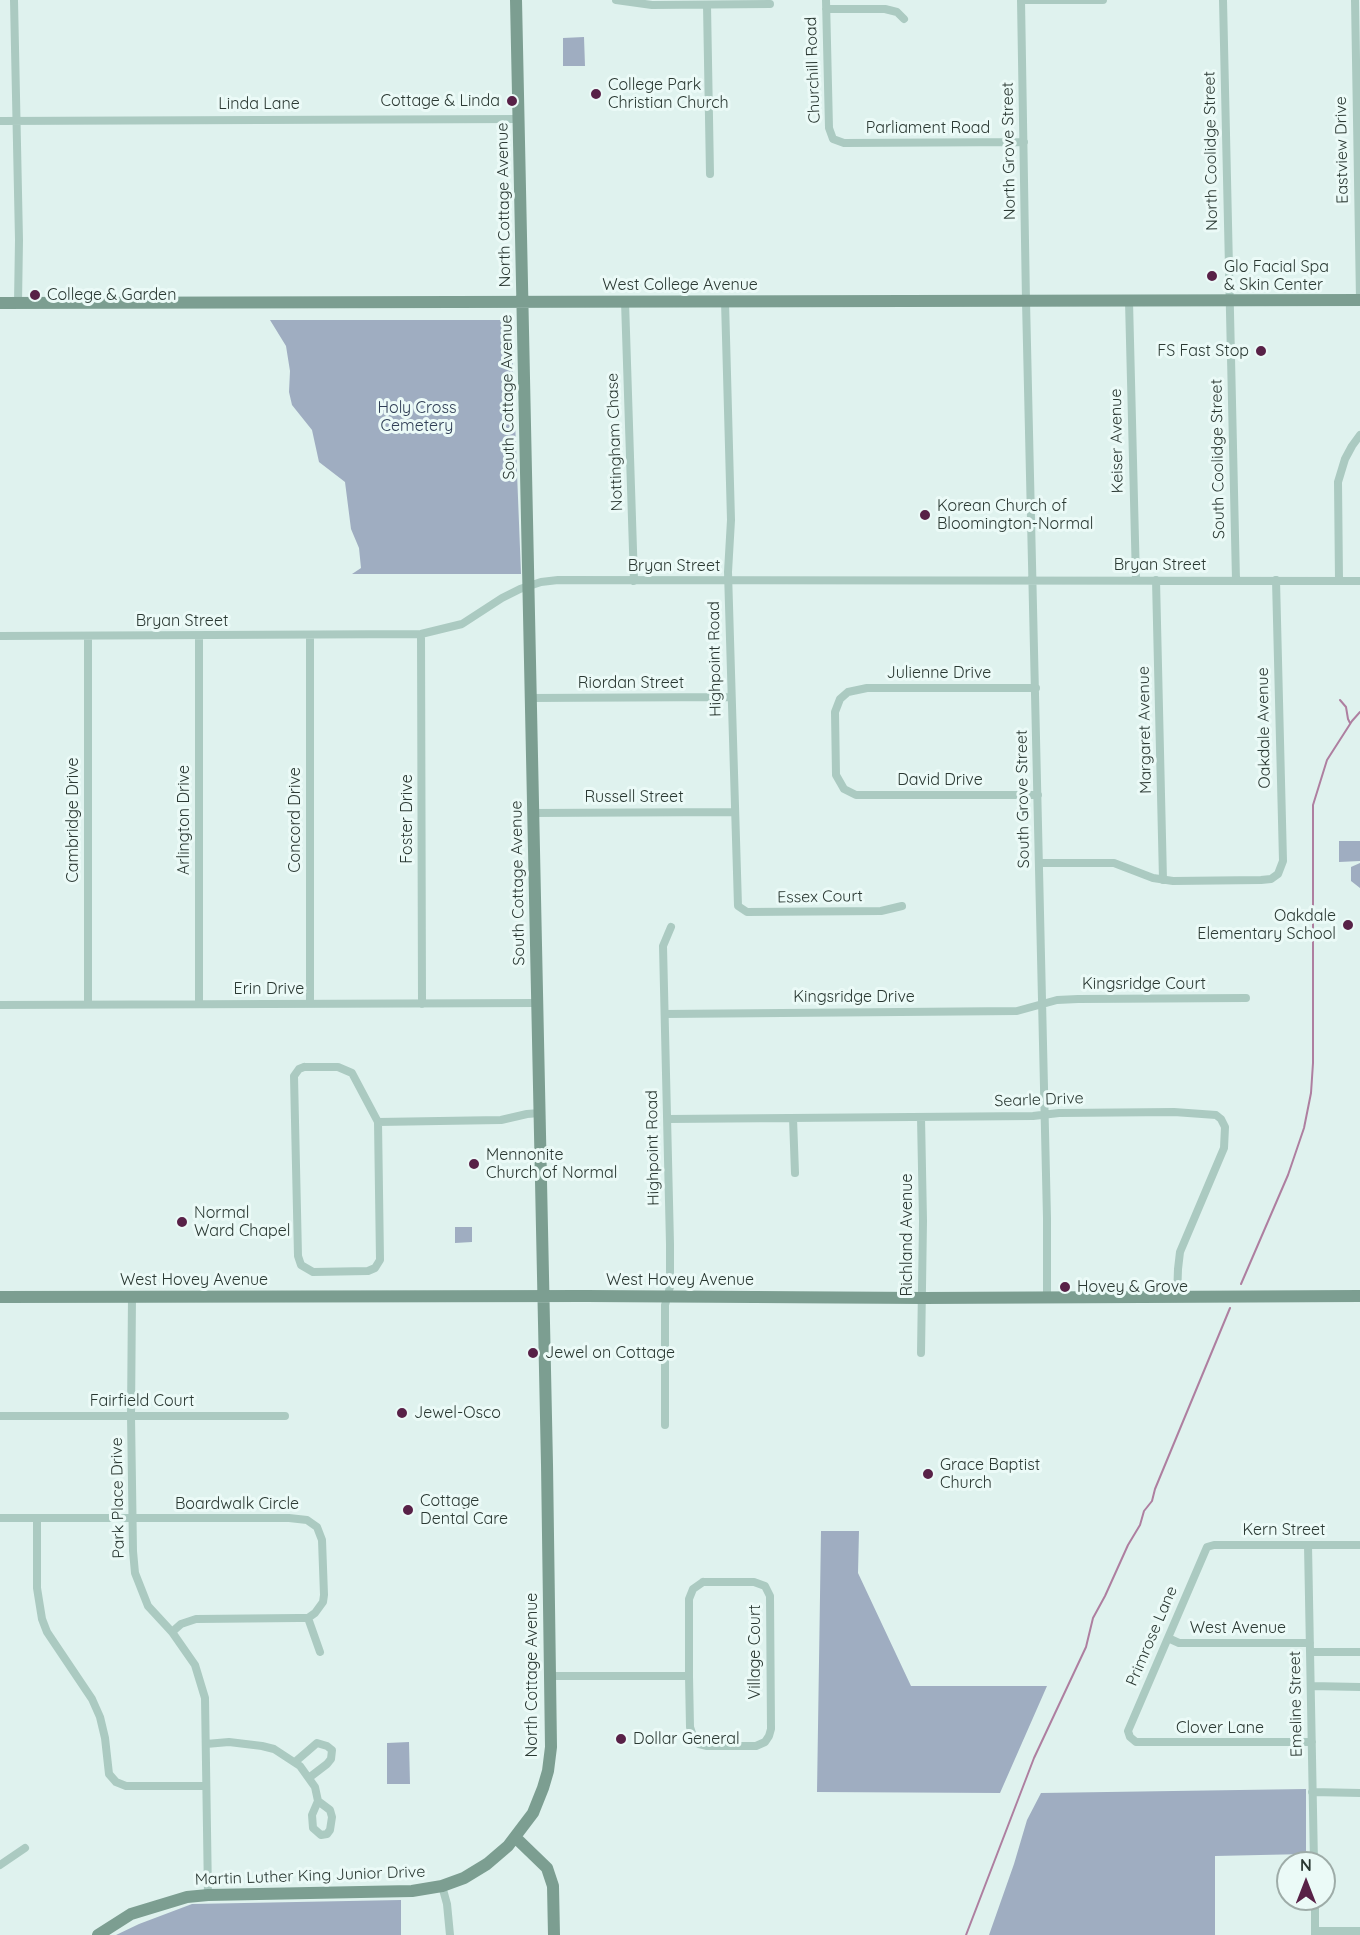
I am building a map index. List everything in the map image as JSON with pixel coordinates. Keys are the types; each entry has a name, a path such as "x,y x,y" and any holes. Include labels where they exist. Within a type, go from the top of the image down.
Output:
{"main road":[{"name":"North Cottage Avenue","path":"516,0 522,302"},
{"name":"West College Avenue","path":"0,303 1360,300"},
{"name":"South Cottage Avenue","path":"522,302 547,1464"},
{"name":"West Hovey Avenue","path":"0,1297 1360,1296"},
{"name":"North Cottage Avenue","path":"516,1838 533,1814 543,1788 548,1771 550,1747 547,1464"},
{"name":"Martin Luther King Junior Drive","path":"98,1935 131,1914 187,1897 412,1891 442,1886 464,1878 487,1864 516,1838"},
{"path":"516,1838 547,1868 554,1886 554,1935"}],"street":[{"path":"14,0 18,303"},
{"path":"616,0 652,5 770,4"},
{"path":"1021,0 1103,0"},
{"name":"North Grove Street","path":"1021,0 1026,301"},
{"name":"North Coolidge Street","path":"1223,0 1229,301"},
{"name":"Eastview Drive","path":"1354,0 1360,300"},
{"path":"707,5 710,174"},
{"path":"826,5 885,9 897,12 904,19"},
{"name":"Churchill Road","path":"826,5 829,128 833,139"},
{"name":"Linda Lane","path":"0,120 519,119"},
{"name":"Parliament Road","path":"833,139 844,143 1024,142"},
{"name":"Highpoint Road","path":"725,301 731,520 729,581 731,697 736,901 739,908"},
{"name":"South Grove Street","path":"1026,301 1043,1005 1047,1297"},
{"name":"Keiser Avenue","path":"1130,301 1136,580"},
{"name":"South Coolidge Street","path":"1229,301 1236,580"},
{"name":"Nottingham Chase","path":"625,302 633,581"},
{"path":"1339,580 1338,482 1345,459 1360,435"},
{"name":"Bryan Street","path":"0,636 421,634 462,624 502,598 541,582 558,580 1360,580"},
{"name":"Margaret Avenue","path":"1156,580 1163,880"},
{"name":"Oakdale Avenue","path":"1163,880 1271,879 1278,874 1283,861 1276,580"},
{"name":"Foster Drive","path":"421,634 423,1004"},
{"name":"Cambridge Drive","path":"88,636 88,1004"},
{"name":"Arlington Drive","path":"199,636 199,1004"},
{"name":"Concord Drive","path":"310,636 310,1004"},
{"name":"Julienne Drive","path":"844,789 836,775 836,712 837,703 851,690 867,688 1036,688"},
{"name":"Riordan Street","path":"531,698 731,697"},
{"name":"David Drive","path":"844,789 856,795 1038,795"},
{"name":"Russell Street","path":"533,813 734,812"},
{"path":"1040,863 1114,862 1163,880"},
{"name":"Essex Court","path":"739,908 747,912 881,911 902,906"},
{"name":"Highpoint Road","path":"665,1425 665,1305 670,1287 670,1244 663,946 671,927"},
{"name":"Kingsridge Court","path":"1043,1005 1057,1000 1078,999 1246,998"},
{"name":"Erin Drive","path":"0,1005 537,1003"},
{"name":"Kingsridge Drive","path":"665,1014 1017,1011 1043,1005"},
{"path":"304,1067 338,1067 346,1070 356,1079 378,1122 380,1260 368,1271 313,1272 306,1269 301,1265 298,1257 294,1076 296,1072 304,1067"},
{"path":"378,1122 501,1120 526,1113 540,1113"},
{"name":"Searle Drive","path":"668,1119 1209,1113 1221,1119 1226,1135 1224,1148 1180,1252 1177,1297"},
{"name":"Richland Avenue","path":"921,1117 923,1221 921,1353"},
{"path":"793,1118 795,1173"},
{"name":"Park Place Drive","path":"132,1296 132,1518 135,1573 148,1606 190,1656 205,1698 208,1895"},
{"name":"Fairfield Court","path":"0,1416 285,1416"},
{"path":"0,1518 132,1518"},
{"name":"Boardwalk Circle","path":"132,1518 308,1520 317,1527 322,1540 324,1595 320,1607 308,1618"},
{"path":"37,1519 37,1588 42,1618 47,1632 92,1699 100,1717 109,1774 116,1782 126,1786 206,1786"},
{"name":"Kern Street","path":"1207,1547 1214,1545 1360,1545"},
{"name":"Emeline Street","path":"1308,1545 1314,1851"},
{"name":"Primrose Lane","path":"1130,1737 1128,1731 1130,1725 1207,1547"},
{"name":"Village Court","path":"703,1582 754,1582 765,1586 770,1596 771,1729 765,1742 756,1746 707,1746 699,1743 690,1727 688,1676 689,1599 693,1589 703,1582"},
{"path":"172,1632 181,1624 196,1619 308,1618 320,1652"},
{"name":"West Avenue","path":"1168,1638 1179,1643 1360,1652"},
{"path":"550,1676 688,1676"},
{"path":"1311,1686 1360,1687"},
{"name":"Clover Lane","path":"1130,1737 1136,1742 1158,1743 1312,1742"},
{"path":"206,1743 255,1744 273,1749 295,1762 310,1777 318,1801"},
{"path":"295,1762 317,1743 332,1750 331,1759 327,1764 310,1777"},
{"path":"1312,1792 1360,1793"},
{"path":"0,1865 25,1848"},
{"path":"442,1886 447,1904 450,1935"},
{"path":"1315,1911 1316,1933 1360,1931"}],"green space":[{"path":"584,37 585,66 563,66 563,38"},
{"name":"Holy Cross Cemetery","path":"270,320 511,320 521,574 352,574 361,568 359,548 351,529 345,482 319,462 312,430 292,405 286,346"},
{"path":"1339,841 1360,841 1360,861 1339,862"},
{"path":"1360,863 1360,888 1351,881 1351,867"},
{"path":"455,1227 472,1227 472,1242 455,1243"},
{"path":"821,1531 859,1531 858,1573 911,1686 1047,1686 1000,1793 817,1792"},
{"path":"409,1742 410,1784 387,1784 387,1743"},
{"path":"1306,1789 1306,1851 1276,1851 1276,1855 1215,1856 1215,1935 989,1935 1027,1820 1041,1793"},
{"path":"401,1900 401,1935 116,1935 192,1904"}],"waterway":[{"path":"1340,700 1346,707 1350,723"},
{"path":"1241,1284 1288,1175 1304,1128 1311,1093 1313,1063 1313,805 1327,760 1360,712"},
{"path":"966,1935 1034,1758 1086,1647 1093,1618 1140,1525 1144,1511 1152,1501 1230,1308"}],"place":[{"name":"College Park Christian Church","path":"596,94"},
{"name":"Cottage & Linda","path":"512,101"},
{"name":"Glo Facial Spa & Skin Center","path":"1212,276"},
{"name":"College & Garden","path":"35,295"},
{"name":"FS Fast Stop","path":"1261,351"},
{"name":"Korean Church of Bloomington-Normal","path":"925,515"},
{"name":"Oakdale Elementary School","path":"1348,925"},
{"name":"Mennonite Church of Normal","path":"474,1164"},
{"name":"Normal Ward Chapel","path":"182,1222"},
{"name":"Hovey & Grove","path":"1065,1287"},
{"name":"Jewel on Cottage","path":"533,1353"},
{"name":"Jewel-Osco","path":"402,1413"},
{"name":"Grace Baptist Church","path":"928,1474"},
{"name":"Cottage Dental Care","path":"408,1510"},
{"name":"Dollar General","path":"621,1739"}]}
